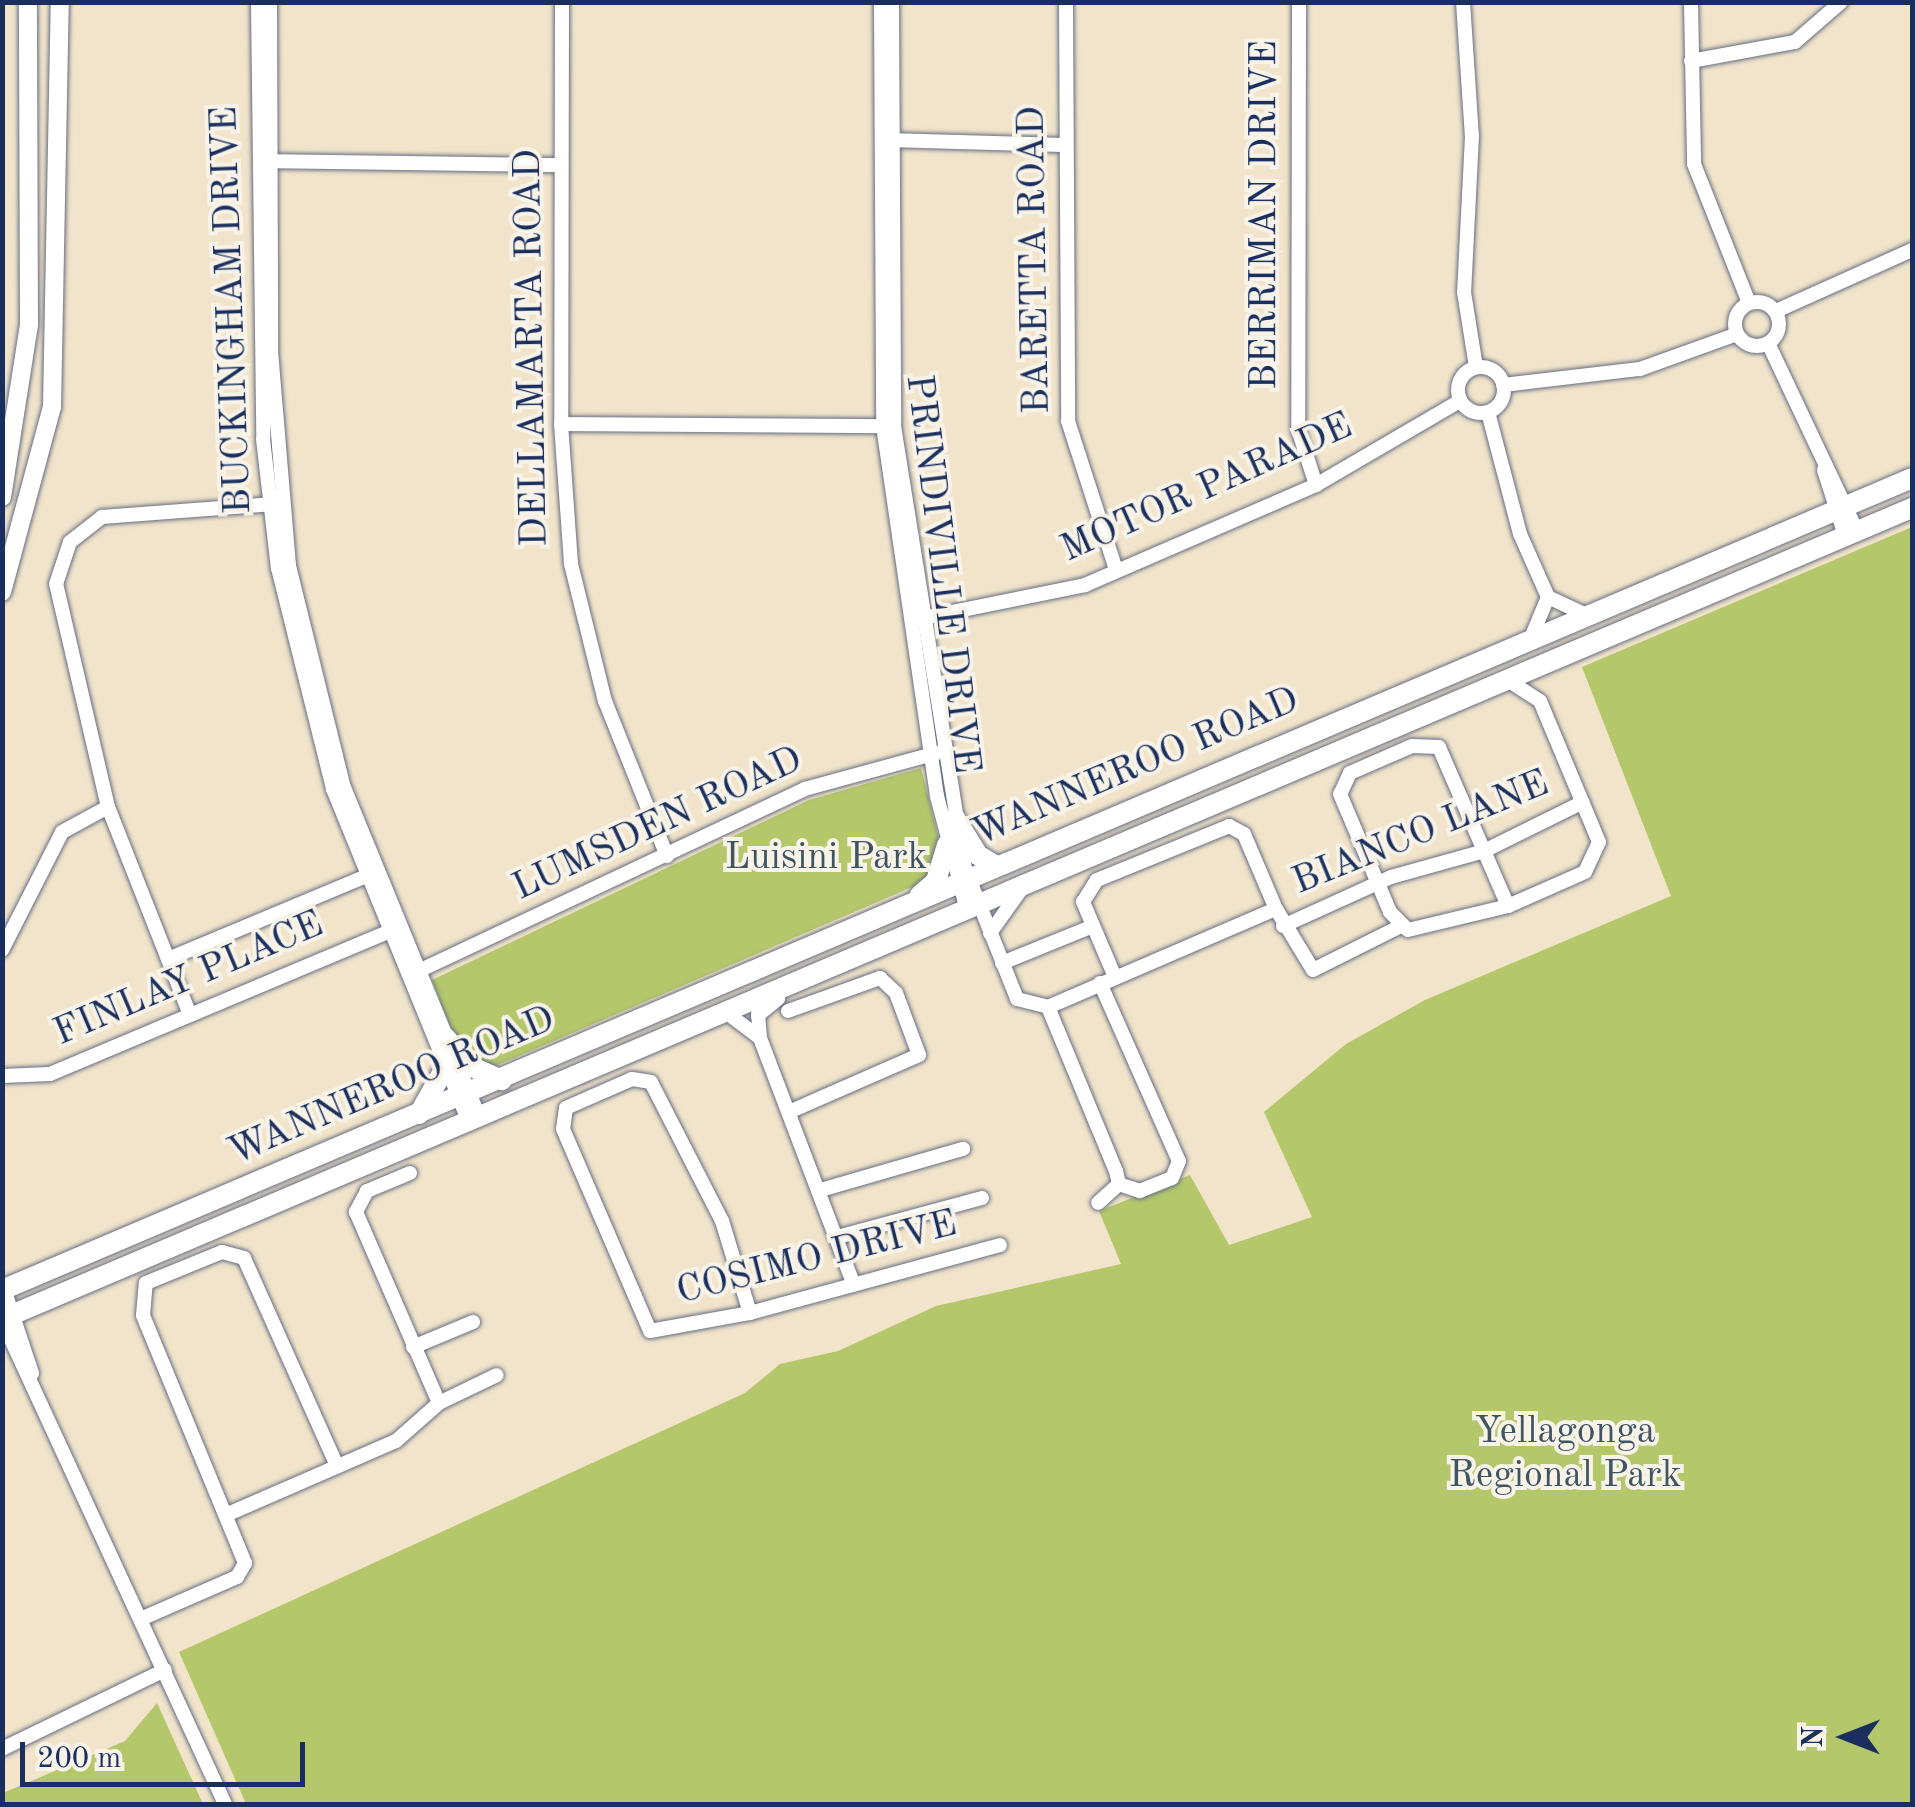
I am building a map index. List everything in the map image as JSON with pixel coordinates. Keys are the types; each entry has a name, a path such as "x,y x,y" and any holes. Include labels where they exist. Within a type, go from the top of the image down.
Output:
{"highway":[{"name":"WANNEROO ROAD","path":"4,1290 1912,478"},
{"name":"WANNEROO ROAD","path":"7,1318 1912,508"},
{"path":"955,818 978,855 996,866"},
{"path":"910,903 936,880 946,845"},
{"path":"444,1037 470,1066 502,1080"},
{"path":"418,1115 445,1068"}],"main road":[{"path":"2,592 52,407 60,2"},
{"path":"2,497 29,324 29,4"}],"street":[{"name":"BUCKINGHAM DRIVE","path":"258,2 274,504 306,703 392,930 444,1037 474,1120"},
{"name":"BUCKINGHAM DRIVE","path":"265,161 270,2"},
{"name":"DELLAMARTA ROAD","path":"562,2 561,424 579,612 666,856"},
{"name":"PRINDIVILLE DRIVE","path":"881,2 888,426 937,754 946,845 1017,999 1048,1007"},
{"name":"PRINDIVILLE DRIVE","path":"886,140 892,2"},
{"name":"BARETTA ROAD","path":"1066,2 1068,422 1116,570"},
{"name":"BERRIMAN DRIVE","path":"1300,2 1298,430 1316,485"},
{"path":"1463,2 1472,136 1464,292 1476,367"},
{"path":"1691,2 1694,164 1749,302 1776,311 1912,250"},
{"path":"1691,60 1795,42 1841,2"},
{"path":"886,140 1065,145"},
{"path":"265,161 560,165"},
{"path":"1737,334 1735,319 1749,302"},
{"path":"1776,311 1768,344 1851,534"},
{"path":"1503,385 1640,368 1737,334 1768,344"},
{"path":"1488,412 1460,401 1462,376 1476,367 1493,370 1503,385"},
{"path":"1503,385 1488,412 1548,597 1531,638"},
{"name":"MOTOR PARADE","path":"917,619 1085,586 1316,485 1460,401"},
{"path":"561,424 888,426"},
{"path":"190,1015 108,807 56,584 70,542 102,517 274,504"},
{"path":"1548,597 1586,615"},
{"path":"1540,701 1558,660"},
{"path":"1098,1202 1119,1184 1156,1184 1176,1175 1179,1161 1107,980 1083,902 1090,884 1229,826 1244,834 1283,926 1312,970 1399,926 1418,931 1508,906 1596,864 1600,842 1540,701 1508,680"},
{"path":"1399,926 1378,884 1341,786 1412,746 1439,747 1508,906"},
{"name":"PRINDIVILLE DRIVE","path":"937,754 955,818 962,880"},
{"name":"LUMSDEN ROAD","path":"412,974 805,788 937,754"},
{"name":"BIANCO LANE","path":"1283,926 1378,884 1484,850 1583,802"},
{"path":"2,950 62,832 108,807"},
{"path":"168,959 370,875"},
{"path":"990,934 1030,882"},
{"path":"1119,1184 1048,1007 1276,908"},
{"path":"1002,962 1093,926"},
{"name":"FINLAY PLACE","path":"2,1076 50,1074 392,930"},
{"name":"BUCKINGHAM DRIVE","path":"412,974 445,1068 464,1096"},
{"path":"788,1011 880,978 896,993 920,1055 791,1111"},
{"path":"789,987 762,1007 760,1038 824,1188 854,1285"},
{"path":"727,1013 760,1038"},
{"name":"COSIMO DRIVE","path":"750,1313 722,1221 655,1087 632,1079 570,1104 562,1124 650,1332 750,1313 1000,1245"},
{"path":"824,1188 963,1149"},
{"path":"410,1172 367,1192 356,1208 439,1402"},
{"path":"841,1236 982,1198"},
{"path":"142,1618 242,1571 228,1514 139,1304 154,1280 222,1252 244,1258 337,1466"},
{"path":"4,1290 7,1318 225,1804"},
{"path":"413,1347 473,1322"},
{"path":"228,1514 396,1441 439,1402 497,1375"},
{"path":"2,1749 165,1670"}],"green space":[{"name":"Yellagonga Regional Park","path":"1912,527 1912,1804 246,1804 179,1652 745,1393 780,1364 838,1351 936,1306 1121,1264 1099,1211 1190,1175 1229,1245 1312,1217 1264,1112 1346,1044 1425,1000 1671,896 1582,667"},
{"name":"Luisini Park","path":"921,768 947,872 470,1077 432,980 809,800"},
{"path":"157,1703 203,1804 3,1804 3,1793 125,1741"}]}
